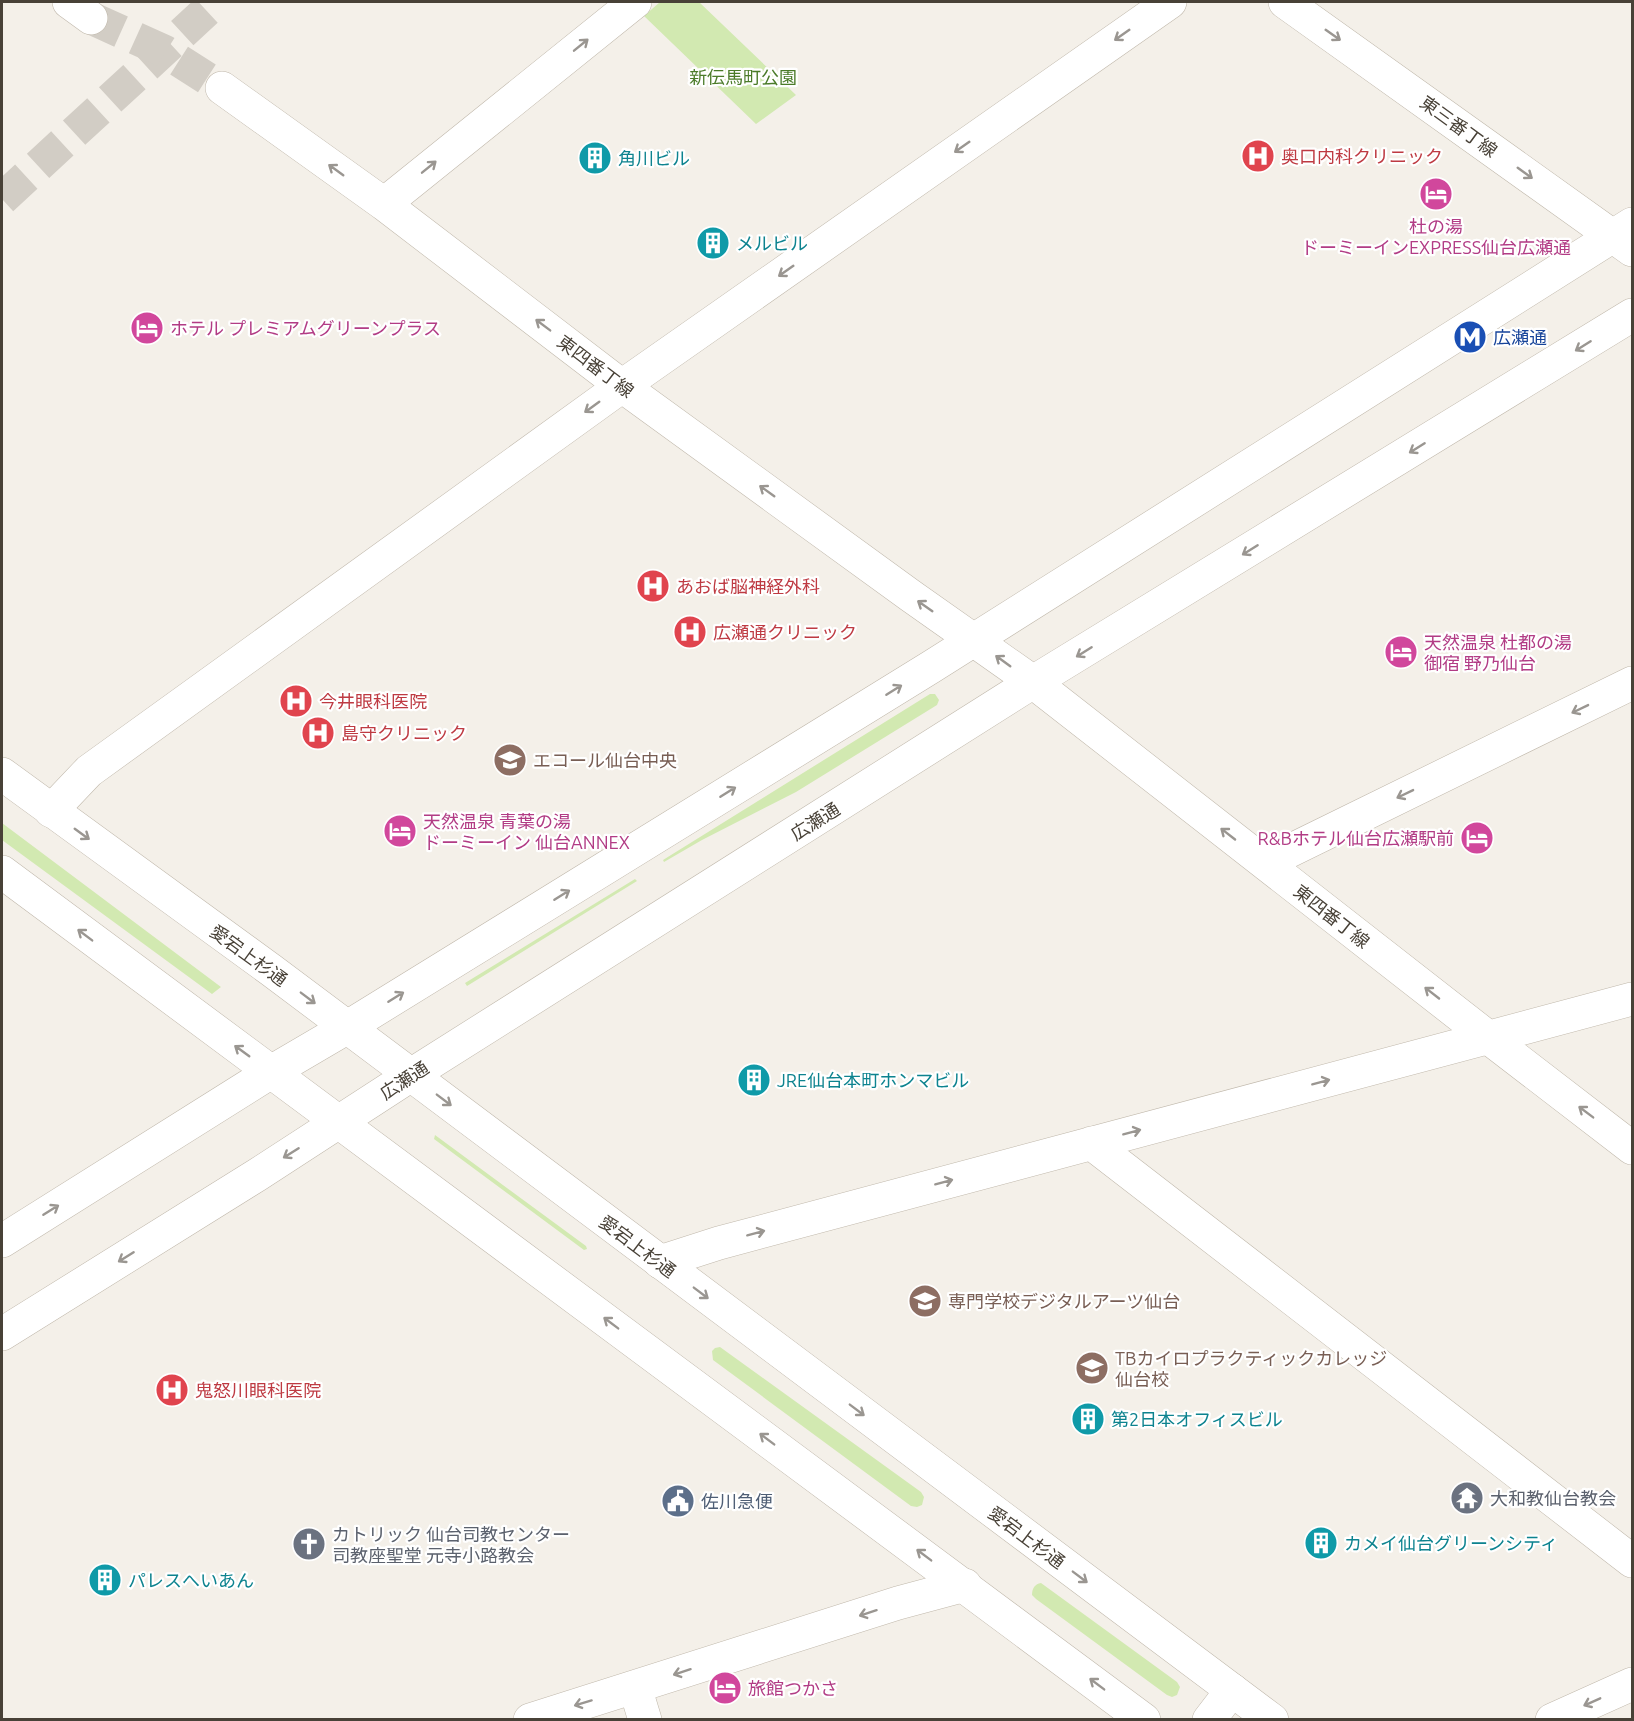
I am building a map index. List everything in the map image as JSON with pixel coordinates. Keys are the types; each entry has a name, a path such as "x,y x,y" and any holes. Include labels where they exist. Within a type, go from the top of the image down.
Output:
{"street":[{"path":"384,204 635,2"},
{"path":"51,811 89,771 622,386 1170,2"},
{"name":"東三番丁線","path":"1285,2 1626,237"},
{"name":"東四番丁線","path":"222,88 384,204 622,386 1033,682 1632,1148"},
{"path":"2,1241 271,1072 346,1028 1626,237"},
{"name":"広瀬通","path":"2,1334 1033,682 1632,315"},
{"path":"1265,863 1632,683"},
{"name":"愛宕上杉通","path":"2,774 271,970 1272,1719"},
{"path":"2,872 1144,1719"},
{"path":"660,1262 719,1243 1632,999"},
{"path":"1091,1143 1632,1561"},
{"path":"530,1719 898,1603 965,1585"},
{"path":"1552,1719 1632,1684"},
{"path":"636,1687 645,1719"},
{"path":"1209,1719 1232,1690"}],"green space":[{"name":"新伝馬町公園","path":"660,2 699,2 796,95 756,124 644,16"},
{"path":"930,694 935,694 939,700 937,705 796,792 664,862 663,860"},
{"path":"2,823 221,987 212,994 2,840"},
{"path":"635,879 637,881 467,986 465,983"},
{"path":"435,1135 586,1246 587,1249 584,1250 434,1139"},
{"path":"720,1347 921,1492 924,1497 922,1505 911,1506 713,1360 712,1351"},
{"path":"1041,1583 1177,1682 1180,1687 1177,1695 1172,1697 1167,1695 1036,1599 1032,1595 1033,1590"}],"tunnel":[{"path":"2,199 216,2"},
{"path":"91,18 164,51 222,88"}],"place":[{"name":"奥口内科クリニック","path":"1258,156"},
{"name":"角川ビル","path":"595,158"},
{"name":"杜の湯 ドーミーインEXPRESS仙台広瀬通","path":"1436,194"},
{"name":"メルビル","path":"713,243"},
{"name":"ホテル プレミアムグリーンプラス","path":"147,328"},
{"name":"広瀬通","path":"1470,337"},
{"name":"あおば脳神経外科","path":"653,586"},
{"name":"広瀬通クリニック","path":"690,632"},
{"name":"天然温泉 杜都の湯 御宿 野乃仙台","path":"1401,652"},
{"name":"今井眼科医院","path":"296,701"},
{"name":"島守クリニック","path":"318,733"},
{"name":"エコール仙台中央","path":"510,760"},
{"name":"天然温泉 青葉の湯 ドーミーイン 仙台ANNEX","path":"400,831"},
{"name":"R&Bホテル仙台広瀬駅前","path":"1477,838"},
{"name":"JRE仙台本町ホンマビル","path":"754,1080"},
{"name":"専門学校デジタルアーツ仙台","path":"925,1301"},
{"name":"TBカイロプラクティックカレッジ 仙台校","path":"1092,1368"},
{"name":"鬼怒川眼科医院","path":"172,1390"},
{"name":"第2日本オフィスビル","path":"1088,1419"},
{"name":"大和教仙台教会","path":"1467,1498"},
{"name":"佐川急便","path":"678,1501"},
{"name":"カメイ仙台グリーンシティ","path":"1321,1543"},
{"name":"カトリック 仙台司教センター 司教座聖堂 元寺小路教会","path":"309,1544"},
{"name":"パレスへいあん","path":"105,1580"},
{"name":"旅館つかさ","path":"725,1688"}]}
